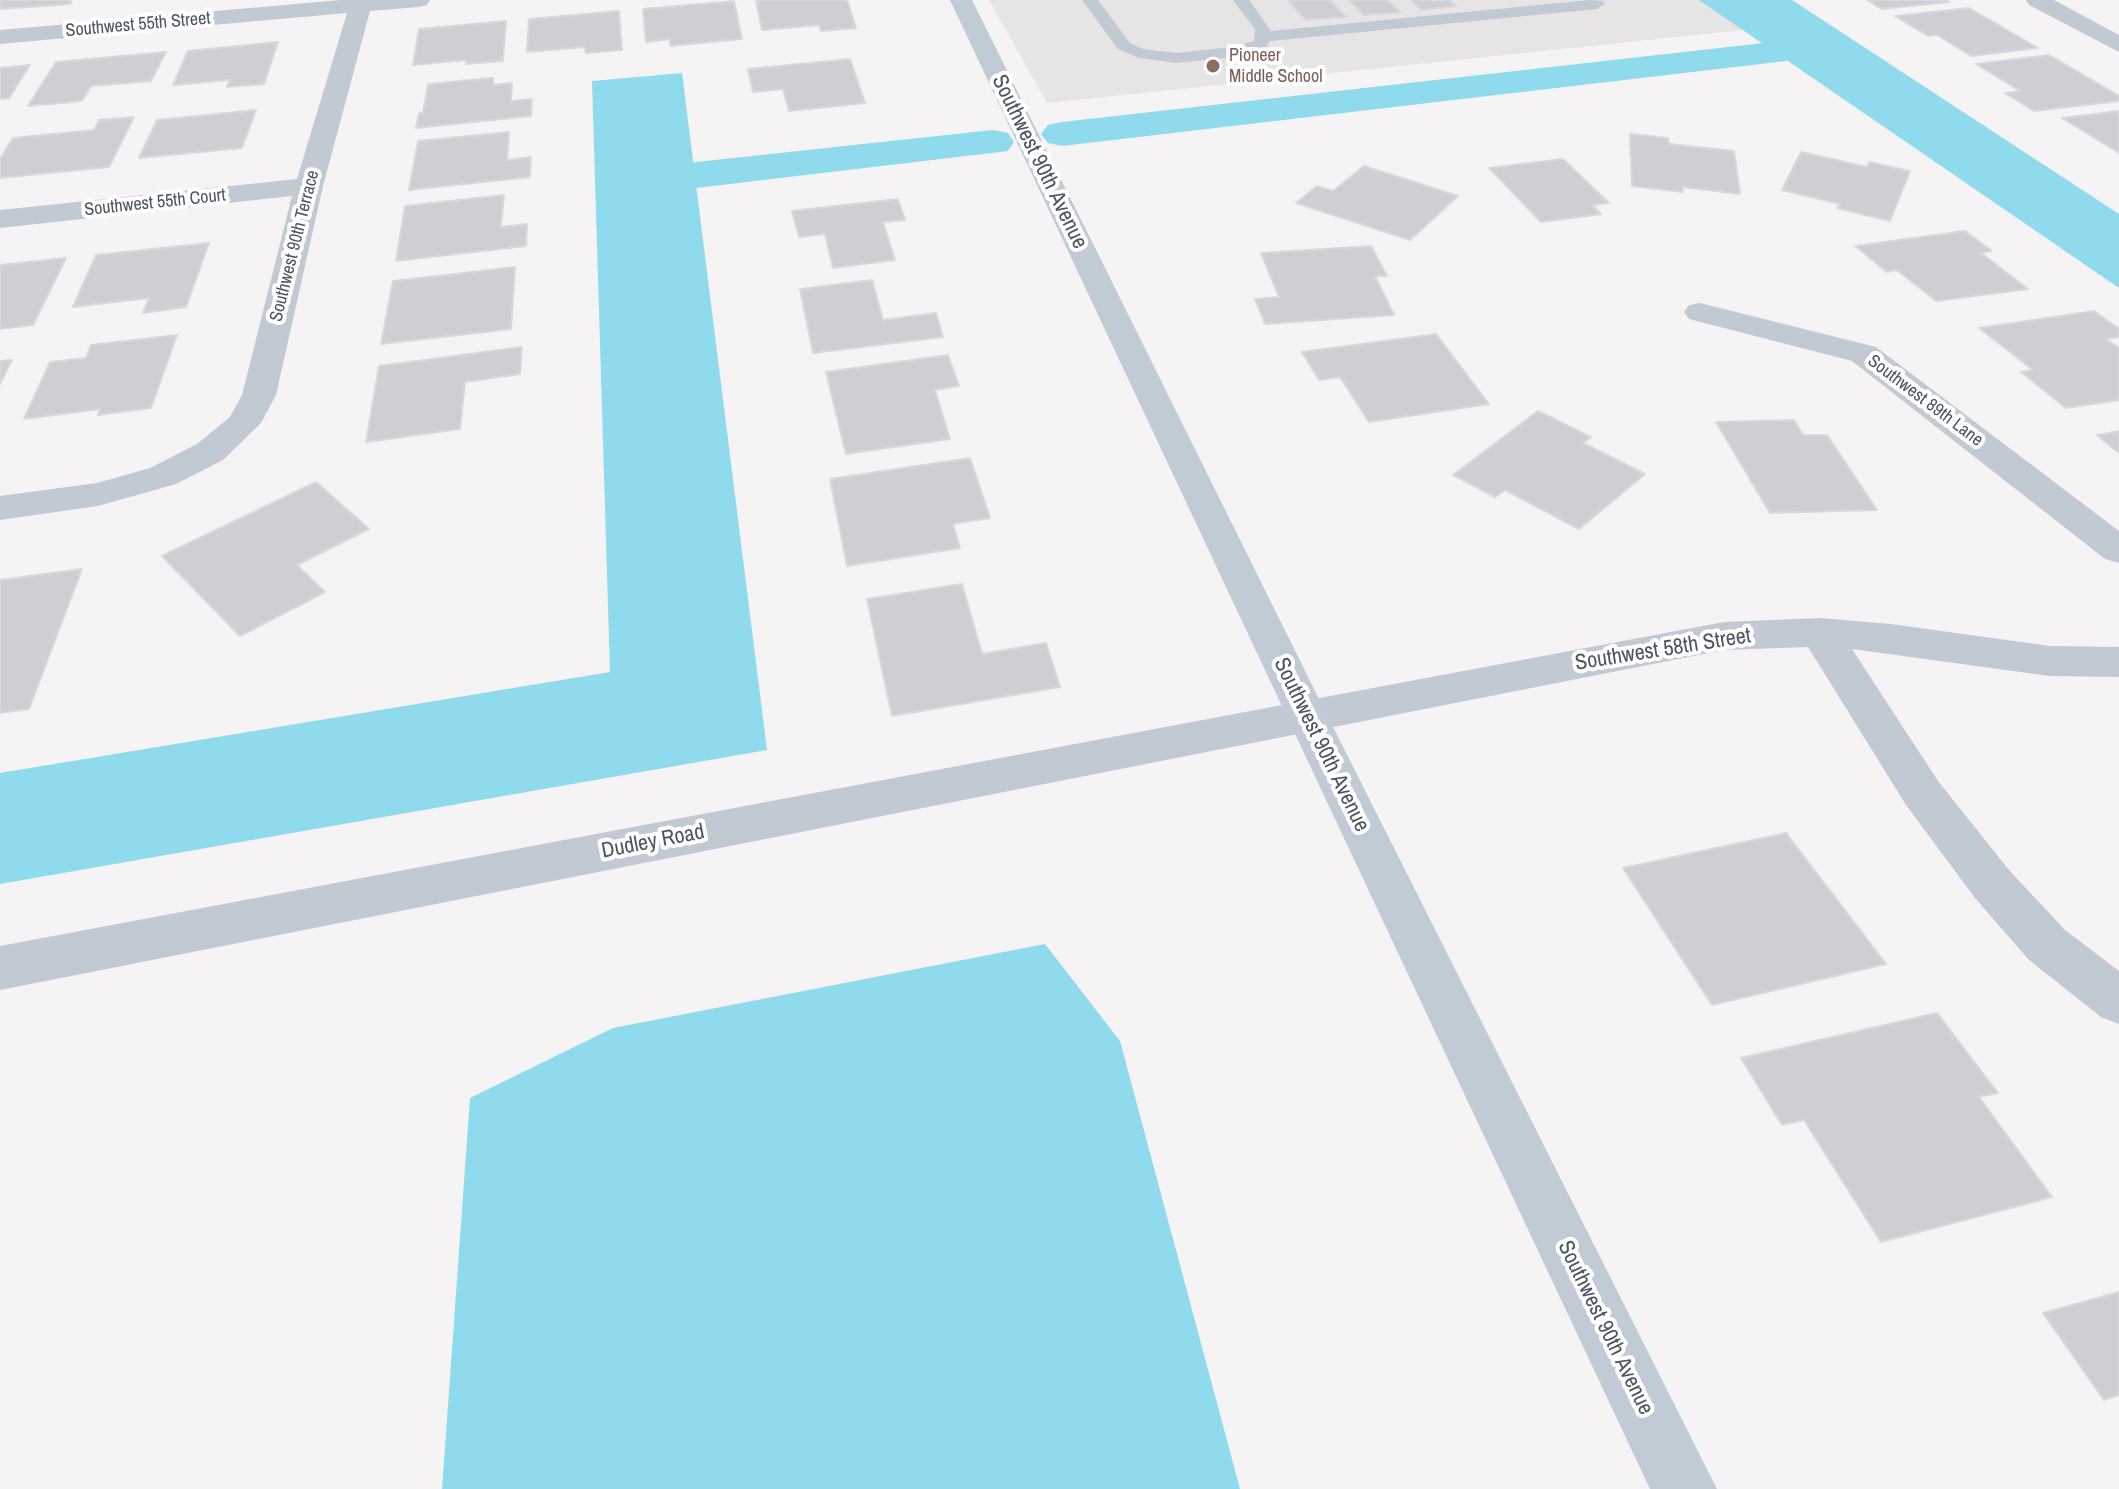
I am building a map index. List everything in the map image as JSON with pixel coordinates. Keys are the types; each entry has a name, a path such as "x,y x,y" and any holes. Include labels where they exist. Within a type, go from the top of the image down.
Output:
{"street":[{"name":"Southwest 55th Street","path":"0,37 361,2 419,0"},
{"name":"Southwest 90th Avenue","path":"961,0 1305,715 1684,1489"},
{"path":"2037,0 2119,45"},
{"name":"Southwest 90th Terrace","path":"0,508 132,486 188,465 229,438 253,409 309,186 361,2"},
{"name":"Southwest 55th Court","path":"0,219 309,186"},
{"name":"Southwest 89th Lane","path":"1700,312 1864,354 2119,550"},
{"name":"Southwest 58th Street","path":"1305,715 1724,636 1820,632 1891,638 2050,661 2119,662"},
{"path":"1820,632 1922,793 1992,884 2047,945 2119,1001"},
{"name":"Dudley Road","path":"0,968 1305,715"}],"lane":[{"path":"1090,0 1124,46 1155,57 1176,58 1233,52 1260,44 1264,37 1259,21 1241,0"},
{"path":"1264,37 1597,4"}],"shaded area":[{"name":"Pioneer Middle School","path":"989,0 1712,0 1753,29 1047,103"}],"water":[{"path":"1699,0 1792,0 2119,214 2119,288"},
{"path":"682,73 767,750 0,884 0,773 610,672 592,81"},
{"path":"1045,944 1120,1041 1240,1489 442,1489 470,1098 613,1028"}],"building":[{"path":"0,0 72,0 70,4 0,9"},
{"path":"756,0 847,0 856,28 821,31 819,25 762,30"},
{"path":"1288,0 1330,0 1346,17 1306,20"},
{"path":"1349,0 1388,0 1400,12 1364,15"},
{"path":"1411,0 1449,0 1456,6 1421,10"},
{"path":"1867,0 1945,0 1949,2 1882,9"},
{"path":"734,1 742,39 670,46 670,39 646,42 643,9"},
{"path":"1969,8 2038,48 1971,56 1937,35 1928,36 1895,16"},
{"path":"619,11 622,50 586,53 585,47 527,52 529,19"},
{"path":"506,21 503,61 466,64 466,60 413,65 419,29"},
{"path":"278,42 264,84 227,87 230,80 173,85 188,51"},
{"path":"166,52 151,81 91,86 82,101 28,106 56,62"},
{"path":"2049,55 2119,96 2119,101 2034,111 2005,93 2020,91 1976,64"},
{"path":"850,59 865,103 789,111 783,89 753,92 748,69"},
{"path":"30,65 9,98 0,99 0,68"},
{"path":"493,78 493,85 512,83 511,101 532,99 531,116 416,128 419,113 423,113 428,84"},
{"path":"256,110 242,148 139,158 157,120"},
{"path":"2119,111 2119,153 2062,118"},
{"path":"134,117 109,167 0,178 0,159 13,138 94,130 99,120"},
{"path":"509,132 507,160 531,157 530,177 409,190 418,141"},
{"path":"1630,134 1668,138 1669,144 1734,151 1740,194 1682,187 1683,192 1632,186"},
{"path":"1801,152 1867,167 1869,162 1910,171 1890,221 1837,208 1840,204 1782,190"},
{"path":"1563,159 1609,203 1592,205 1601,214 1541,222 1489,168"},
{"path":"1364,166 1458,196 1410,240 1296,203 1317,186 1333,191"},
{"path":"504,195 501,227 527,224 526,246 396,261 405,206"},
{"path":"898,199 905,220 883,222 895,260 833,268 825,234 799,237 792,211"},
{"path":"1965,231 1992,251 1981,253 2028,289 1936,301 1897,270 1887,272 1855,246"},
{"path":"209,243 186,307 143,313 149,298 73,307 96,255"},
{"path":"1371,246 1387,276 1375,276 1394,315 1265,324 1255,299 1279,297 1261,253"},
{"path":"66,258 33,325 0,329 0,265"},
{"path":"515,267 511,329 381,344 393,281"},
{"path":"872,280 883,320 936,313 943,337 813,353 800,289"},
{"path":"2094,311 2119,329 2119,337 2106,339 2119,348 2119,400 2066,408 2021,372 2033,370 1979,328"},
{"path":"1436,334 1489,404 1369,422 1340,377 1319,380 1302,352"},
{"path":"177,335 151,408 98,415 100,409 24,419 50,362 86,358 91,345"},
{"path":"522,347 520,374 465,382 460,429 366,442 379,366"},
{"path":"948,355 959,386 935,390 950,439 846,454 826,372"},
{"path":"12,360 0,384 0,361"},
{"path":"1538,411 1591,437 1583,443 1645,474 1579,529 1505,490 1495,497 1453,475"},
{"path":"1794,420 1803,435 1827,435 1877,510 1770,513 1716,422"},
{"path":"2119,431 2119,453 2097,435"},
{"path":"970,458 990,518 953,524 960,548 847,566 830,479"},
{"path":"316,482 369,529 297,565 325,592 240,636 162,556"},
{"path":"82,569 29,709 0,713 0,580"},
{"path":"962,584 982,654 1046,643 1060,687 892,716 867,599"},
{"path":"1786,833 1886,964 1712,1005 1623,868"},
{"path":"1937,1013 1998,1093 1979,1097 2052,1197 1881,1242 1804,1120 1782,1125 1741,1058"},
{"path":"2119,1292 2119,1395 2104,1400 2043,1313"}],"waterway":[{"path":"1062,134 1773,53"},
{"path":"696,175 993,142"}],"place":[{"name":"Pioneer Middle School","path":"1213,66"}]}
